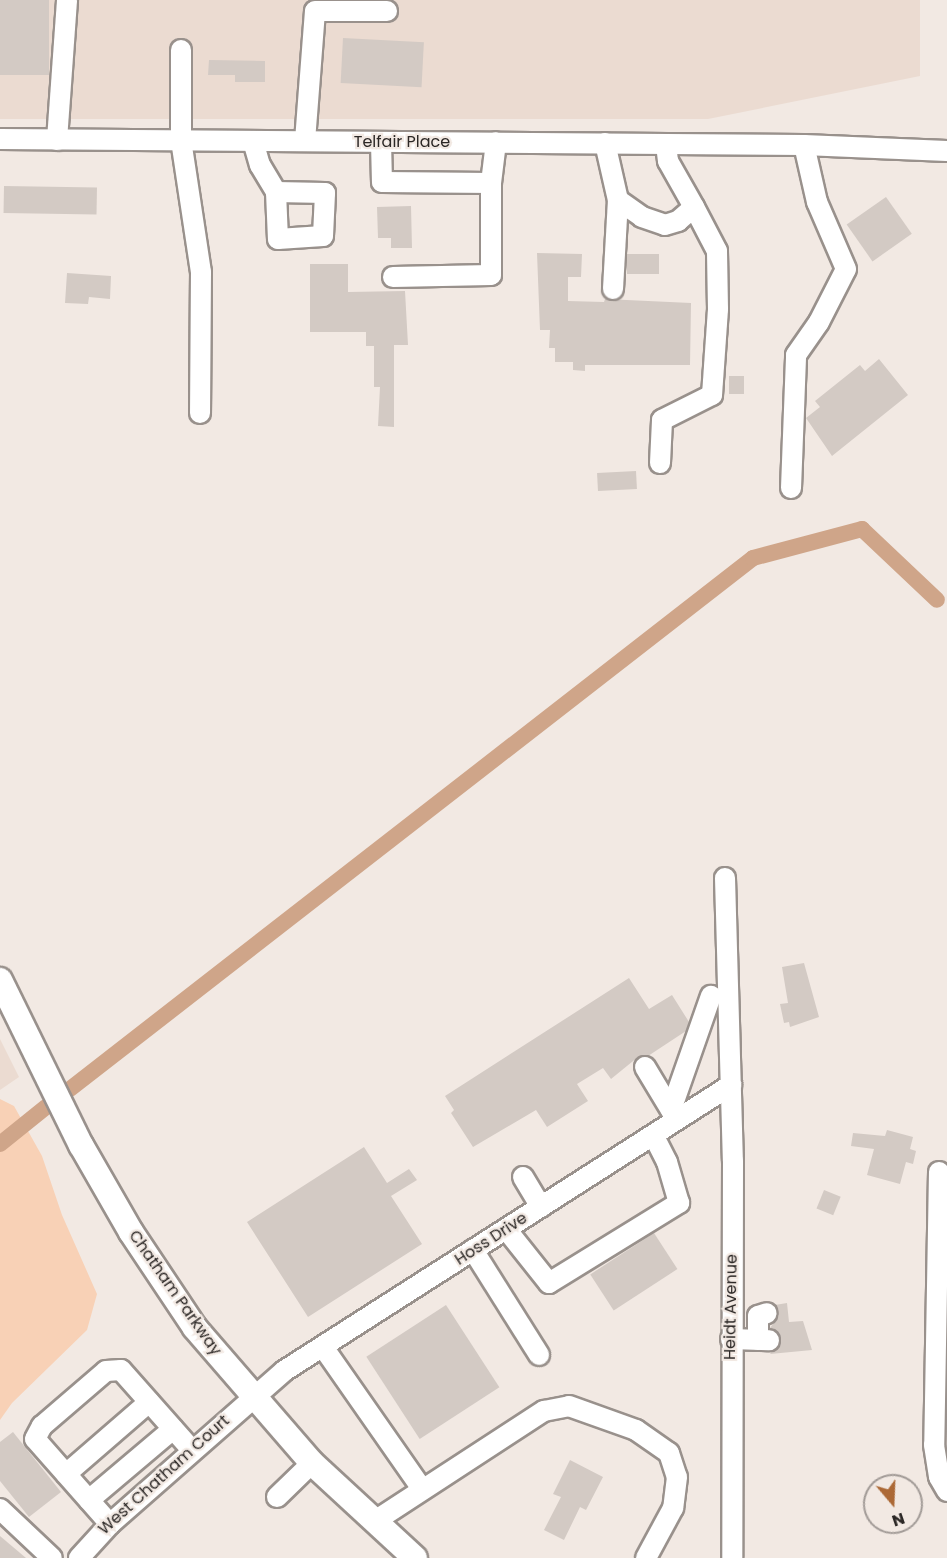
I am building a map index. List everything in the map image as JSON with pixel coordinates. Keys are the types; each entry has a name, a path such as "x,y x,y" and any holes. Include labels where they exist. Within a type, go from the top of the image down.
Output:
{"main road":[{"name":"Chatham Parkway","path":"0,980 81,1145 131,1232 195,1328 312,1463 415,1558"}],"street":[{"path":"57,140 68,0"},
{"path":"305,141 315,11 387,11"},
{"path":"181,50 181,140 201,272 200,413"},
{"name":"Telfair Place","path":"0,139 804,145 947,151"},
{"path":"253,141 260,165 276,192"},
{"path":"381,142 382,182 491,183"},
{"path":"393,277 491,275 491,183 496,142"},
{"path":"605,143 618,200 613,289"},
{"path":"660,463 662,420 712,395 718,309 717,251 668,161 666,144"},
{"path":"791,488 796,355 819,322 846,269 817,202 804,145"},
{"path":"618,200 642,217 665,225 678,221 694,207"},
{"name":"Heidt Avenue","path":"725,878 731,1057 732,1558"},
{"path":"674,1115 711,996"},
{"path":"645,1067 674,1115"},
{"name":"Hoss Drive","path":"252,1396 323,1347 653,1135 674,1115 731,1084"},
{"path":"506,1229 549,1283 679,1203 667,1162 653,1135"},
{"path":"939,1172 939,1477 947,1491"},
{"path":"523,1177 541,1207"},
{"path":"473,1250 539,1354"},
{"path":"731,1339 763,1340 758,1316 767,1313"},
{"path":"323,1347 422,1489"},
{"path":"111,1524 35,1439 42,1426 105,1371 121,1370 192,1450"},
{"name":"West Chatham Court","path":"80,1558 111,1524 252,1396"},
{"path":"66,1474 149,1402"},
{"path":"375,1521 544,1411 569,1406 636,1431 669,1452 677,1476 673,1508 646,1558"},
{"path":"89,1500 173,1429"},
{"path":"278,1497 312,1463"},
{"path":"0,1509 52,1558"}],"shaded area":[{"path":"0,0 920,0 920,76 708,119 0,119"},
{"path":"0,1039 19,1077 0,1090"},
{"path":"0,1099 14,1106 42,1156 62,1215 97,1294 87,1330 12,1403 0,1420"}],"building":[{"path":"0,0 49,0 49,75 0,75"},
{"path":"343,38 424,42 422,87 341,83"},
{"path":"209,60 265,61 265,82 235,82 235,75 208,75"},
{"path":"4,186 97,188 97,215 4,213"},
{"path":"886,197 912,234 872,261 847,225"},
{"path":"411,206 412,248 391,248 391,238 378,238 377,207"},
{"path":"537,253 582,254 581,277 568,277 568,301 604,302 605,299 691,303 690,365 585,365 585,371 573,370 573,362 555,362 555,348 549,348 550,330 540,330"},
{"path":"627,254 659,254 659,274 627,274"},
{"path":"310,264 348,264 348,292 405,291 408,345 394,345 394,427 378,426 380,387 374,387 374,346 366,346 366,332 310,332"},
{"path":"67,273 111,276 110,299 89,297 88,304 65,303"},
{"path":"879,359 908,395 832,456 806,418 820,407 815,401 860,365 865,371"},
{"path":"729,376 744,376 744,394 729,394"},
{"path":"636,471 637,489 598,491 597,473"},
{"path":"804,963 819,1017 790,1027 789,1022 784,1023 780,1004 788,1003 782,967"},
{"path":"629,978 649,1009 672,995 689,1022 686,1031 648,1056 638,1057 611,1079 603,1068 577,1084 588,1101 547,1127 536,1110 473,1147 451,1113 454,1110 445,1096"},
{"path":"887,1130 913,1137 910,1149 916,1151 913,1164 906,1162 900,1184 867,1175 874,1149 851,1146 853,1133 885,1136"},
{"path":"364,1147 387,1183 409,1169 417,1180 391,1196 422,1244 308,1317 247,1222"},
{"path":"824,1190 841,1197 833,1215 817,1209"},
{"path":"654,1233 677,1269 614,1310 590,1274"},
{"path":"787,1303 789,1322 803,1321 812,1350 770,1354 781,1341 779,1334 770,1328 779,1316 775,1305"},
{"path":"446,1305 499,1387 420,1439 366,1357"},
{"path":"13,1432 61,1492 29,1517 0,1481 0,1442"},
{"path":"570,1460 603,1477 586,1510 580,1507 564,1540 544,1530 561,1497 553,1494"},
{"path":"0,1536 26,1558 0,1558"}],"waterway":[{"path":"70,1089 753,558 862,529 937,600"},
{"path":"0,1144 46,1107"}]}
